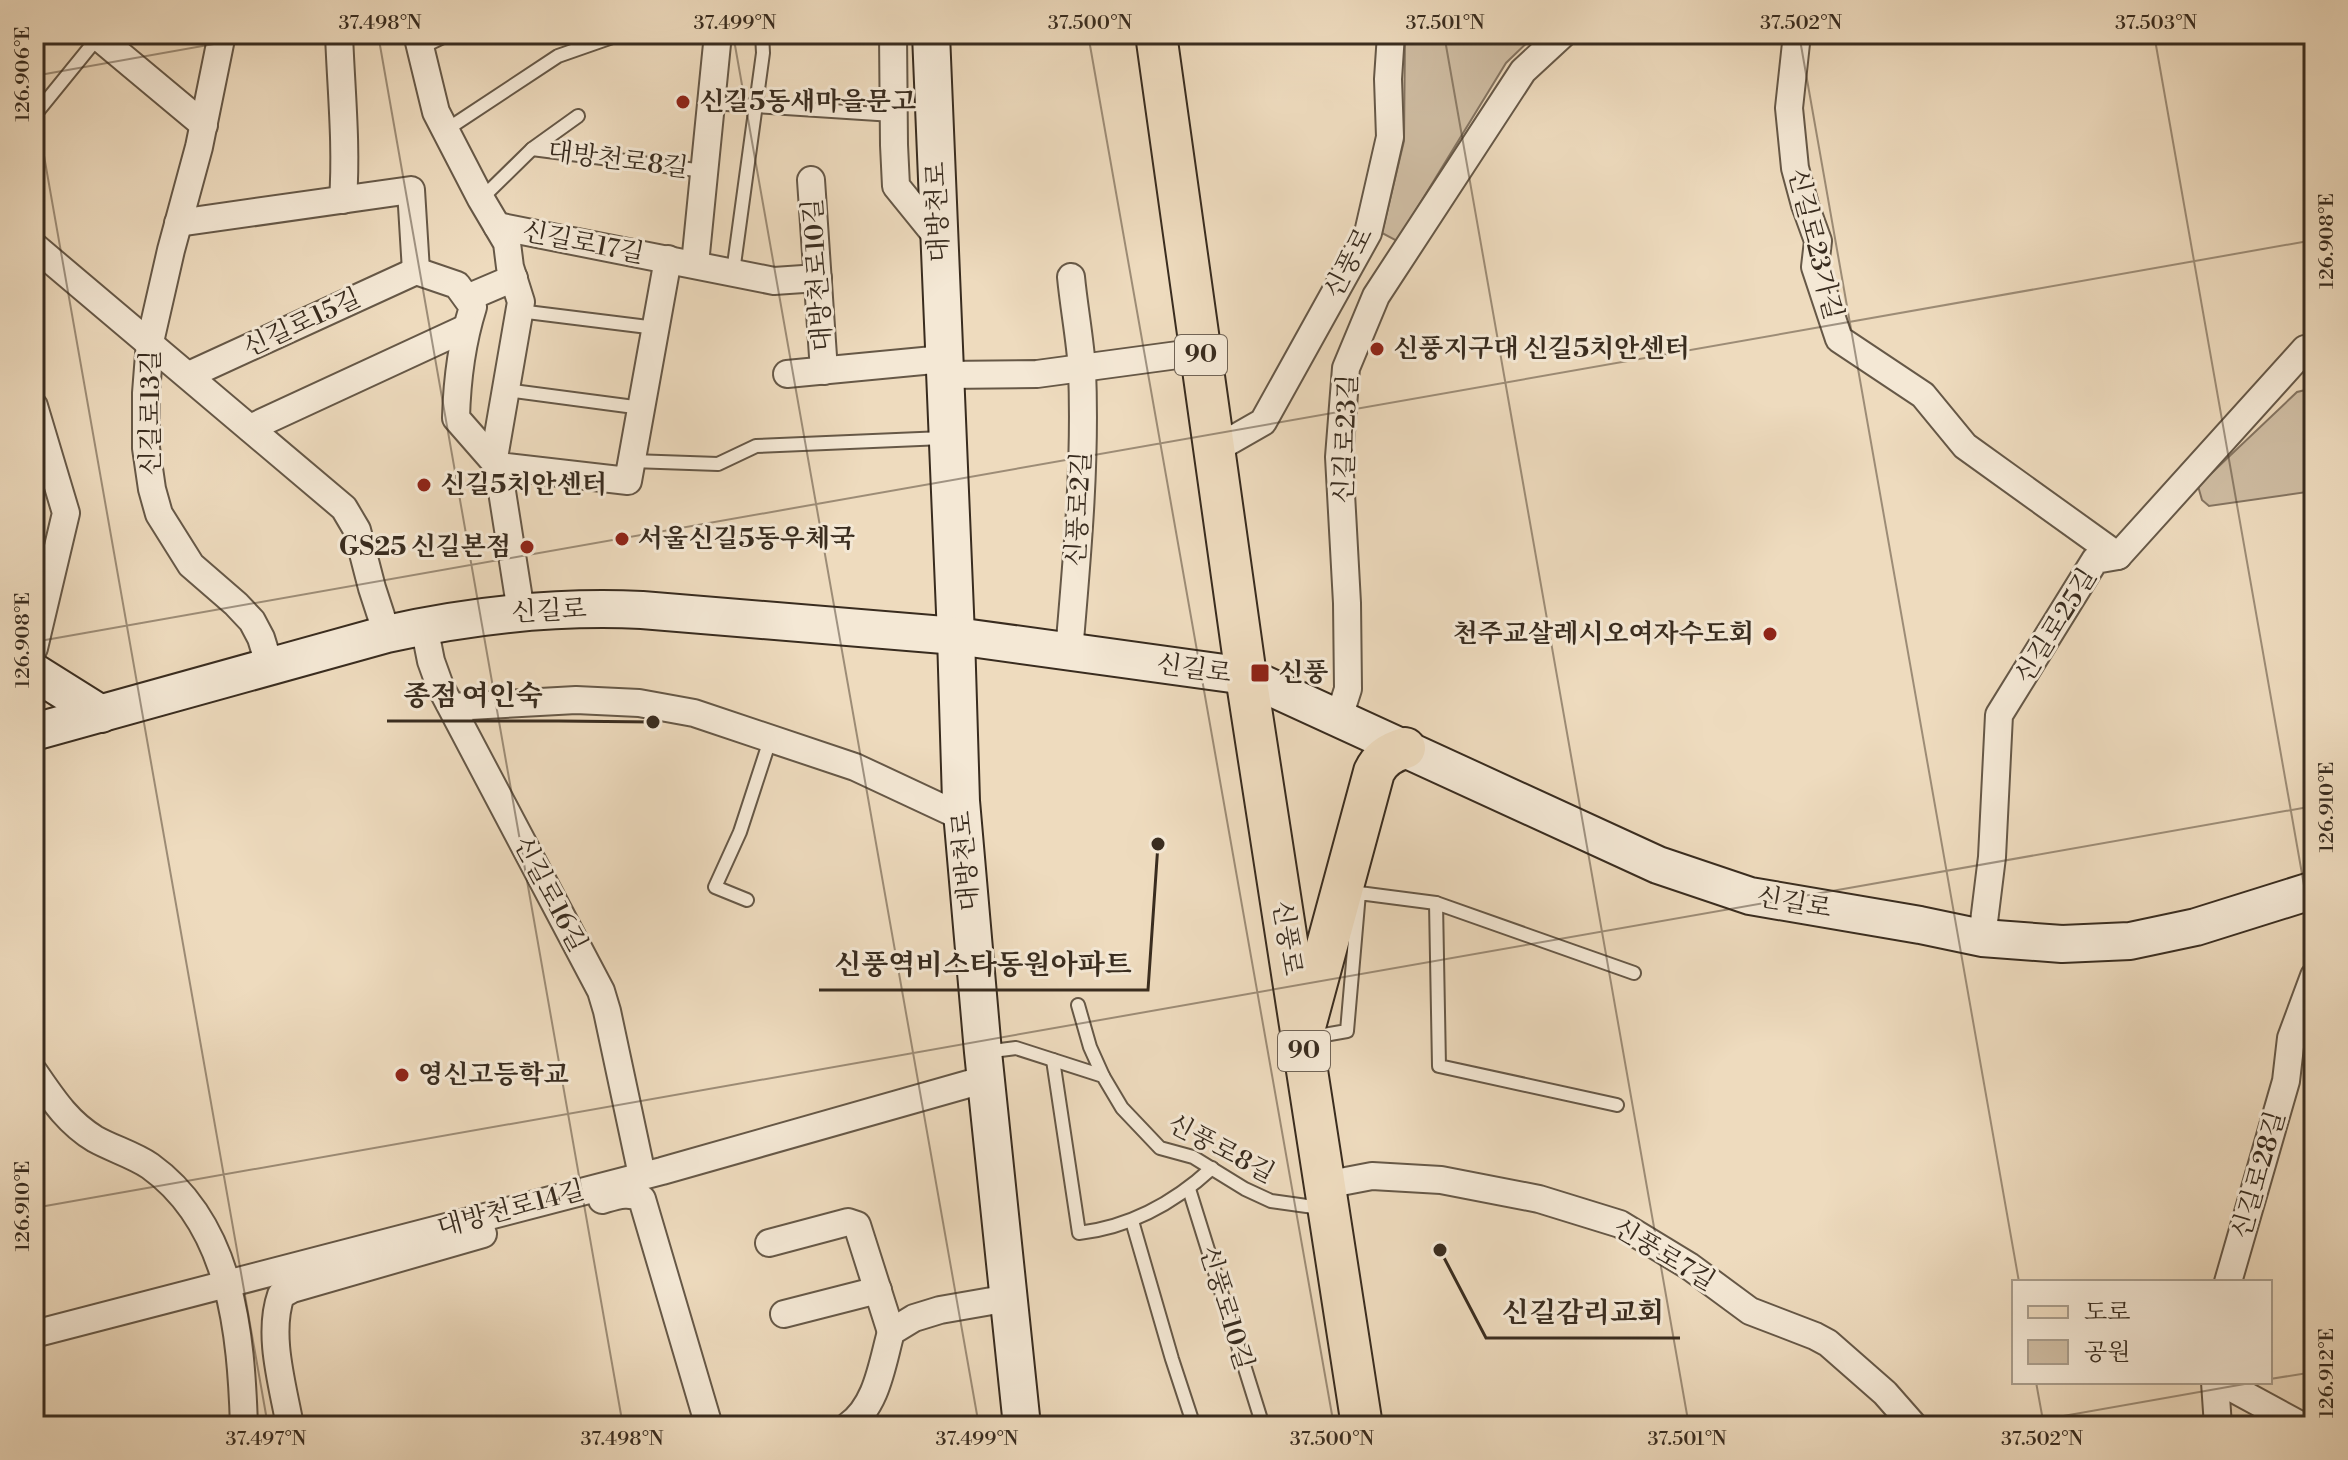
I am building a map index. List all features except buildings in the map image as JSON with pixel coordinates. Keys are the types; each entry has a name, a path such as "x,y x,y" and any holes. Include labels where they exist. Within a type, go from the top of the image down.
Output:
{"main road":[{"name":"대방천로","path":"931,34 962,817 984,1065 1022,1426"},
{"name":"신풍로","path":"1156,34 1246,676 1358,1425"},
{"name":"신길로","path":"34,732 424,626 521,612 592,608 642,610 956,636 1246,676 1658,865 1750,896 1982,938 2062,944 2130,941 2196,927 2314,890"},
{"path":"34,672 101,714"},
{"path":"1302,1038 1374,772 1378,763 1405,748"}],"street":[{"name":"신길로13길","path":"222,34 204,125 150,342 146,448 159,514 191,565 252,621 270,667"},
{"path":"339,34 346,160 343,200"},
{"name":"대방천로8길","path":"695,264 718,34"},
{"path":"893,34 896,186 939,239"},
{"name":"신풍로","path":"1214,450 1263,422 1368,233 1390,137 1388,79 1391,34"},
{"name":"신길로23길","path":"1339,717 1348,689 1339,457 1346,368 1376,296 1393,269 1523,71 1563,34"},
{"name":"신길로23가길","path":"1797,34 1789,108 1795,168 1818,241 1815,267 1839,339 1923,395 1965,446 2118,556"},
{"path":"98,35 204,125"},
{"name":"신길로17길","path":"419,41 436,112 507,243 521,302 494,458 498,466 521,612"},
{"name":"대방천로10길","path":"811,180 824,371"},
{"path":"178,223 411,190 416,271 457,285 473,307 466,328 456,418 498,466 628,481 632,461"},
{"name":"신길로17길","path":"497,226 774,281 818,278"},
{"path":"34,246 344,508 357,530 387,634"},
{"name":"신길로17길","path":"632,461 668,259"},
{"name":"신길로15길","path":"189,375 416,271"},
{"name":"신풍로2길","path":"1069,652 1083,435 1082,367 1071,277"},
{"path":"467,298 514,278"},
{"path":"250,428 466,328"},
{"path":"944,367 1037,374 1200,352"},
{"name":"신길로25길","path":"1982,938 1992,857 1999,715 2095,560 2118,556 2309,354"},
{"name":"대방천로10길","path":"787,374 944,367"},
{"path":"34,406 66,513 34,648"},
{"name":"신길로16길","path":"424,626 440,686 601,991 642,1175"},
{"path":"452,707 576,700 639,703 694,713 855,767 962,817"},
{"name":"신길로28길","path":"2229,1280 2286,1081 2291,1038 2314,976"},
{"name":"대방천로14길","path":"34,1334 853,1118 984,1065"},
{"path":"34,1072 62,1113 94,1138 149,1166 184,1198 202,1223 228,1282 242,1363 244,1426"},
{"name":"신풍로7길","path":"1326,1197 1372,1176 1441,1180 1539,1199 1620,1224 1689,1266 1750,1311 1828,1343 1885,1393 1914,1426"},
{"path":"290,1426 278,1350 276,1311 281,1295 292,1289 622,1194 642,1199 648,1213 709,1426"},
{"path":"769,1243 848,1222 857,1225 891,1332 875,1391 857,1419 848,1426"},
{"path":"784,1314 878,1290"},
{"path":"891,1332 914,1318 940,1310 1009,1298"},
{"path":"2218,1384 2218,1426"},
{"path":"2222,1384 2302,1426"}],"lane":[{"name":"신길로17길","path":"419,41 449,34"},
{"path":"446,130 558,56 621,34"},
{"path":"733,272 763,53 762,34"},
{"path":"34,116 98,35"},
{"path":"711,103 893,115"},
{"path":"481,199 532,149 578,116"},
{"name":"대방천로8길","path":"532,149 704,171"},
{"path":"519,311 656,328"},
{"path":"506,390 642,408"},
{"path":"632,461 718,464 756,446 946,438"},
{"path":"747,900 715,887 740,832 770,740"},
{"path":"1302,1038 1347,1031 1359,893 1436,903 1634,973"},
{"path":"1436,903 1439,1066 1617,1105"},
{"name":"신풍로8길","path":"1078,1005 1090,1047 1103,1076 1122,1108 1160,1148 1193,1157 1271,1201 1326,1197"},
{"path":"1072,1066 1085,1057 1090,1047"},
{"path":"984,1065 1016,1048 1103,1076"},
{"path":"1053,1060 1079,1233 1132,1221 1189,1189 1212,1168"},
{"name":"신풍로10길","path":"1189,1189 1263,1426"},
{"path":"1132,1221 1194,1426"}],"green space":[{"path":"1405,34 1536,34 1506,63 1397,241 1382,233 1404,141"},
{"path":"2314,388 2314,491 2209,506 2202,500 2198,486 2297,392"}],"place":[{"name":"신길5동새마을문고","path":"683,102"},
{"name":"신풍지구대 신길5치안센터","path":"1377,349"},
{"name":"신길5치안센터","path":"424,485"},
{"name":"서울신길5동우체국","path":"622,539"},
{"name":"GS25 신길본점","path":"527,547"},
{"name":"천주교살레시오여자수도회","path":"1770,634"},
{"name":"신풍","path":"1260,673"},
{"name":"종점 여인숙","path":"653,722"},
{"name":"신풍역비스타동원아파트","path":"1158,844"},
{"name":"영신고등학교","path":"402,1075"},
{"name":"신길감리교회","path":"1440,1250"}]}
